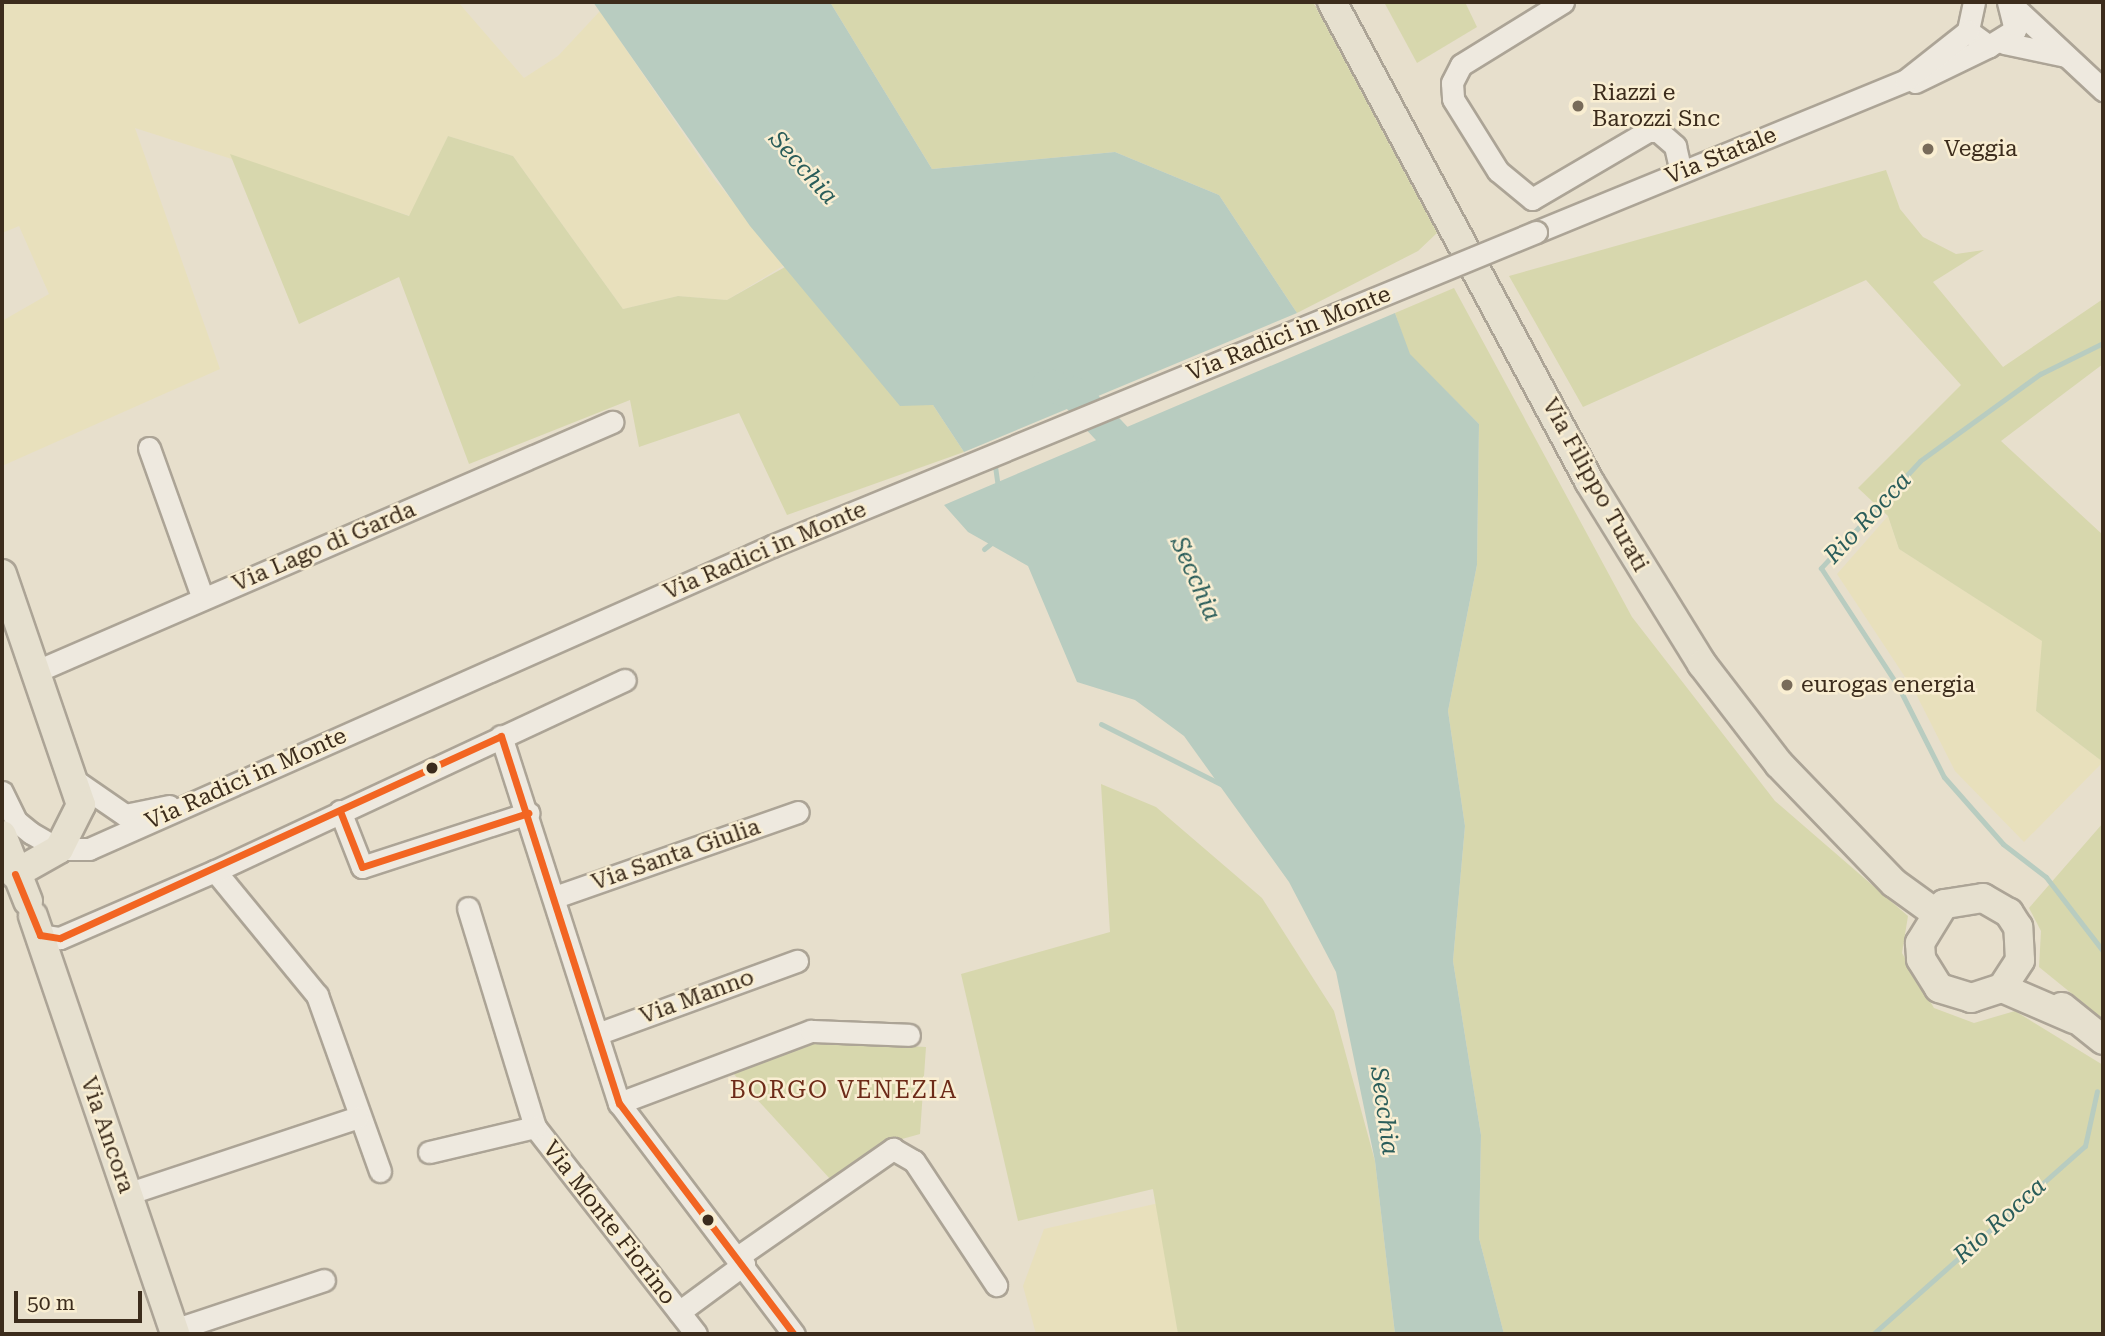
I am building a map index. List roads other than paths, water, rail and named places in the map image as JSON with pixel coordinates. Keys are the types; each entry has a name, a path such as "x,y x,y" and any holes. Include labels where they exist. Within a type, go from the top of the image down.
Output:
{"main road":[{"name":"Via Filippo Turati","path":"1332,2 1589,481 1702,664 1779,764 1894,883 1934,912"},
{"path":"2,574 77,782 81,805 60,849"},
{"name":"Via Ancora","path":"2,835 9,877 33,917 174,1332"},
{"name":"Via Radici in Monte","path":"9,877 60,849"},
{"path":"1968,896 1997,904 2018,927 2020,960 2002,988 1979,997 1954,996 1928,975 1920,943 1934,912 1968,896"},
{"path":"2020,960 2074,1019 2103,1040"},
{"path":"2002,988 2074,1019"}],"street":[{"path":"1563,2 1461,65 1452,83 1453,99 1498,171 1532,199 1648,131 1658,131 1675,146 1681,172"},
{"path":"1972,3 1968,31 1997,44"},
{"name":"Via Statale","path":"1906,80 1916,82 1997,44 2017,21 2010,3"},
{"name":"Via Statale","path":"2010,3 2076,59 2103,90"},
{"name":"Via Statale","path":"1536,232 1906,80 1968,31"},
{"name":"Via Statale","path":"1997,44 2039,45 2076,59"},
{"name":"Via Radici in Monte","path":"60,849 89,849 175,807 772,546 1536,232"},
{"name":"Via Lago di Garda","path":"37,671 611,422"},
{"path":"149,448 203,599"},
{"path":"215,871 625,680"},
{"path":"501,736 619,1102 741,1260 794,1334"},
{"path":"77,782 125,815 175,807"},
{"path":"2,792 16,821 60,849"},
{"path":"340,811 362,867 528,813"},
{"name":"Via Santa Giulia","path":"555,897 798,812"},
{"path":"33,917 205,865 215,871 317,995 358,1117 380,1171"},
{"name":"Via Monte Fiorino","path":"468,908 535,1127 696,1334"},
{"name":"Via Manno","path":"597,1034 797,961"},
{"path":"619,1102 811,1031 909,1035"},
{"path":"127,1194 358,1117"},
{"path":"429,1152 535,1127"},
{"path":"679,1312 741,1260 893,1149 914,1161 996,1285"},
{"path":"174,1332 324,1280"}],"water":[{"path":"593,2 830,2 932,169 1115,152 1219,195 1297,313 964,452 933,405 900,406 750,226"},
{"path":"1395,313 1410,354 1479,424 1477,565 1448,711 1465,826 1453,961 1481,1135 1479,1238 1504,1334 1395,1334 1375,1161 1336,972 1289,882 1184,736 1135,700 1077,682 1028,566 968,532 944,505"}],"waterway":[{"name":"Rio Rocca","path":"2103,343 2040,374 1920,461 1821,568 1898,686 1944,777 2003,844 2046,877 2103,951"},
{"name":"Secchia","path":"1048,385 1074,393 1142,466"},
{"path":"994,459 998,487"},
{"path":"984,549 994,541"},
{"path":"1101,724 1223,785"},
{"name":"Rio Rocca","path":"1873,1334 2085,1146 2097,1091"}],"place":[{"name":"Riazzi e Barozzi Snc","path":"1578,106"},
{"name":"Veggia","path":"1928,149"},
{"name":"eurogas energia","path":"1787,685"}],"district":[{"name":"BORGO VENEZIA","path":"844,1091"}]}
